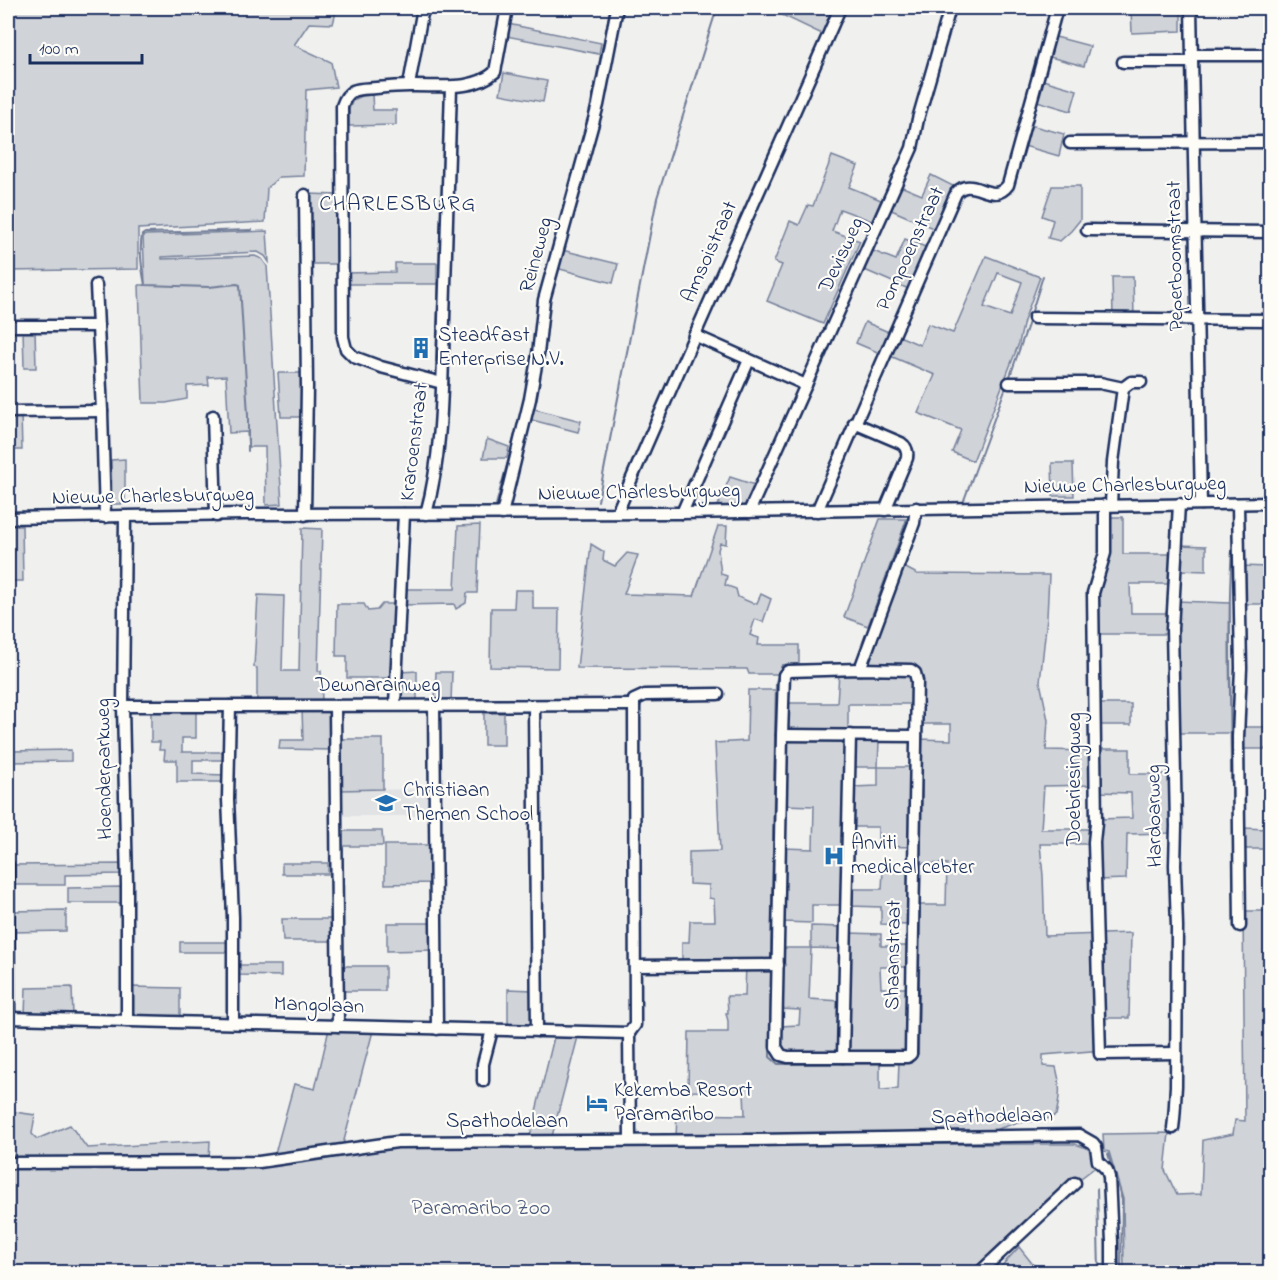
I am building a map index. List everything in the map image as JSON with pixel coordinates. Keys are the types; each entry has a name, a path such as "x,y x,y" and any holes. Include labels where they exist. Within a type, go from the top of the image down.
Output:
{"street":[{"path":"409,86 423,8"},
{"path":"442,383 381,367 354,357 348,353 344,344 342,116 344,100 350,93 358,90 409,86 451,87 488,78 495,72 507,8"},
{"name":"Reineweg","path":"502,514 530,399 544,300 598,105 617,8"},
{"name":"Amsoistraat","path":"617,513 840,8"},
{"name":"Devisweg","path":"749,512 912,148 918,119 950,8"},
{"name":"Pompoenstraat","path":"817,511 956,193 966,186 996,194 1002,192 1008,185 1057,8"},
{"name":"Peperboomstraat","path":"1191,8 1201,504"},
{"path":"1123,62 1270,55"},
{"name":"Kraroenstraat","path":"426,514 433,489 442,383 451,87"},
{"path":"1070,143 1270,142"},
{"path":"305,195 305,514"},
{"path":"1087,230 1270,232"},
{"path":"96,285 105,517"},
{"path":"1034,318 1270,320"},
{"path":"8,326 98,326"},
{"path":"694,335 806,385"},
{"path":"682,513 749,360"},
{"path":"1009,383 1100,383 1123,388 1131,382 1142,382"},
{"name":"Doebriesingweg","path":"1123,388 1108,505 1105,553 1093,593 1096,823 1094,842 1100,1054 1176,1053"},
{"path":"8,412 102,411"},
{"path":"213,416 216,516"},
{"path":"855,423 901,443 908,452 908,458 885,510"},
{"name":"Nieuwe Charlesburgweg","path":"8,518 682,513 1270,503"},
{"name":"Hardoarweg","path":"1173,1128 1176,1111 1177,927 1172,628 1179,504"},
{"path":"1238,504 1241,668 1238,738 1240,926"},
{"path":"860,669 914,523 916,508"},
{"path":"395,705 404,514"},
{"name":"Hoenderparkweg","path":"125,517 123,706 127,1021"},
{"name":"Shaanstraat","path":"778,965 777,1047 781,1055 788,1057 907,1057 911,1054 917,681 915,673 910,670 860,669 788,671 784,675 782,735"},
{"path":"630,1140 629,1033 635,1025 634,700 645,695 718,694"},
{"path":"434,705 437,1029"},
{"name":"Dewnarainweg","path":"123,706 634,705"},
{"path":"230,706 228,799 233,1023"},
{"path":"335,706 338,1026"},
{"path":"534,706 537,1030"},
{"path":"635,966 778,965 782,735 916,736"},
{"path":"843,1057 850,735"},
{"path":"8,865 8,1018"},
{"name":"Mangolaan","path":"8,1018 629,1033"},
{"path":"483,1081 483,1064 492,1030"},
{"name":"Spathodelaan","path":"8,1163 259,1162 398,1142 1079,1135 1096,1147 1098,1161 1107,1170 1109,1177 1112,1272"},
{"path":"980,1272 1075,1183"}],"shaded area":[{"name":"Christiaan Themen School","path":"431,789 432,816 340,816 340,790"}],"green space":[{"path":"8,8 337,8 333,24 309,23 294,45 331,62 336,87 306,90 304,176 279,177 267,188 265,222 138,229 138,269 8,271"},
{"path":"783,8 811,8 830,16 822,34 780,14"},
{"path":"1131,8 1181,8 1181,31 1132,33"},
{"path":"508,24 601,43 599,54 506,36"},
{"path":"1052,36 1090,46 1084,66 1046,56"},
{"path":"504,73 547,81 543,102 500,94"},
{"path":"1043,80 1077,90 1071,111 1037,101"},
{"path":"372,95 373,110 396,110 396,125 349,126 349,109 353,100"},
{"path":"1030,125 1064,134 1059,156 1024,146"},
{"path":"832,156 858,166 849,187 881,200 872,221 840,209 832,231 860,241 823,324 767,301 782,265 774,262 790,221 799,225 808,205 813,206"},
{"path":"931,175 953,186 935,229 887,208 898,185 922,195"},
{"path":"1052,186 1080,186 1080,220 1060,241 1048,238 1053,220 1042,216"},
{"path":"308,194 339,195 339,264 308,264"},
{"path":"267,231 269,262 258,252 162,257 162,259 255,256 262,259 267,266 282,504 266,505 265,447 248,447 247,432 229,433 226,376 208,377 209,385 187,386 187,399 166,403 143,403 139,285 145,285 143,236"},
{"path":"905,239 928,248 911,290 860,268 868,249 896,260"},
{"path":"562,250 618,264 613,283 556,268"},
{"path":"986,256 1040,277 1024,321 1019,343 973,461 952,452 961,430 918,413 935,375 888,355 897,335 920,345 928,324 953,333","holes":["998,273 1022,282 1010,316 984,307"]},
{"path":"395,263 437,263 437,284 345,284 345,273 395,272"},
{"path":"1112,277 1133,277 1134,317 1113,316"},
{"path":"865,322 891,333 882,354 856,343"},
{"path":"23,329 35,329 36,368 24,368"},
{"path":"278,373 304,373 305,417 281,417"},
{"path":"531,408 581,421 578,432 528,419"},
{"path":"21,414 22,450 8,450 8,415"},
{"path":"487,439 509,447 507,458 483,458"},
{"path":"125,459 125,504 112,504 111,460"},
{"path":"1052,463 1073,463 1074,496 1053,496"},
{"path":"730,477 758,486 748,507 717,508"},
{"path":"1107,517 1123,517 1123,554 1174,554 1171,584 1130,584 1131,613 1172,613 1170,634 1096,634 1096,591"},
{"path":"880,519 907,519 868,626 844,617"},
{"path":"480,525 477,593 467,593 466,603 456,609 454,604 402,605 403,589 455,589 458,526"},
{"path":"8,526 22,526 23,581 8,581"},
{"path":"718,526 727,526 726,544 720,543 718,550 721,574 727,576 725,585 736,589 738,597 752,603 757,603 761,594 771,599 763,622 755,619 750,635 759,638 758,645 799,645 799,667 781,674 749,674 747,669 577,668 591,544 604,552 603,560 615,566 627,553 638,555 624,594 694,596"},
{"path":"302,528 322,529 318,671 321,671 322,702 257,703 257,668 254,667 258,595 284,596 282,671 299,671"},
{"path":"1180,545 1206,546 1206,571 1178,570"},
{"path":"1267,559 1270,559 1270,604 1242,604 1242,566 1267,567"},
{"path":"902,566 917,574 1049,575 1040,682 1048,720 1046,750 1093,751 1093,785 1044,786 1041,829 1093,829 1092,844 1040,844 1045,936 1131,933 1129,1018 1103,1018 1103,1050 1043,1055 1043,1066 1056,1067 1059,1085 1056,1115 1045,1120 1016,1123 976,1136 676,1138 677,1114 745,1115 744,1092 688,1091 689,1032 728,1032 727,996 745,996 746,962 682,961 682,942 689,942 690,921 715,921 714,899 709,898 709,885 689,884 689,852 720,851 715,743 747,741 748,690 779,690 774,1051 880,1059 880,1090 898,1089 899,1060 906,1060 917,905 946,905 947,864 917,863 919,739 951,740 951,724 920,724 919,671 868,665 867,662"},
{"path":"515,590 533,590 533,609 559,609 558,668 490,667 491,608 514,608"},
{"path":"1176,601 1230,603 1231,733 1176,733"},
{"path":"337,604 364,604 368,611 377,610 382,604 397,604 393,678 347,678 347,656 336,656"},
{"path":"417,671 417,703 400,702 400,672"},
{"path":"436,672 452,672 451,703 435,703"},
{"path":"839,673 908,673 913,676 914,704 848,704 848,735 786,733 785,703 837,703"},
{"path":"1096,704 1131,704 1131,725 1096,725"},
{"path":"151,709 196,709 196,738 182,738 182,752 226,752 226,760 193,760 193,774 226,775 226,782 177,782 177,760 164,760 165,750 159,750 160,742 151,742"},
{"path":"302,709 330,710 333,750 279,749 280,740 303,740"},
{"path":"484,713 504,713 504,745 484,745"},
{"path":"1242,727 1267,727 1267,749 1242,749"},
{"path":"339,739 383,739 383,789 340,790"},
{"path":"791,741 842,741 845,743 843,905 812,905 812,923 782,922 783,848 813,849 814,806 783,805 786,743"},
{"path":"855,741 879,741 878,767 852,767"},
{"path":"1097,749 1130,749 1130,774 1172,774 1174,808 1169,833 1127,834 1126,879 1096,880 1098,819 1132,818 1131,793 1097,792"},
{"path":"71,750 71,761 10,762 10,751"},
{"path":"878,767 913,767 912,847 878,846 878,827 850,827 852,787 878,786"},
{"path":"1267,813 1270,813 1270,859 1269,849 1244,849 1243,828 1267,829"},
{"path":"339,831 382,831 383,846 340,846"},
{"path":"385,845 432,845 433,883 385,884"},
{"path":"282,863 328,863 328,874 282,874"},
{"path":"123,864 123,874 65,875 65,885 10,885 10,865"},
{"path":"883,870 910,870 910,925 881,924 881,907 850,906 850,889 882,889"},
{"path":"122,887 122,903 68,903 68,888"},
{"path":"66,910 66,931 11,932 11,911"},
{"path":"1243,911 1266,911 1268,964 1270,964 1268,1018 1270,1018 1270,1272 1124,1272 1123,1199 1109,1152 1104,1151 1103,1134 1169,1133 1165,1170 1177,1195 1201,1194 1203,1140 1233,1134 1235,1120 1245,1121"},
{"path":"282,919 335,919 334,941 283,941"},
{"path":"387,923 433,923 434,950 387,951"},
{"path":"811,926 842,927 842,949 811,948"},
{"path":"849,933 881,934 881,946 910,946 909,967 880,967 881,988 909,988 907,1052 849,1053 846,1048"},
{"path":"180,942 230,942 230,952 180,952"},
{"path":"782,948 811,948 809,999 841,1001 841,1048 836,1054 784,1053 781,1051 780,1026 799,1025 800,1010 781,1009"},
{"path":"239,965 281,965 281,976 239,975"},
{"path":"340,966 385,966 385,991 340,991"},
{"path":"72,987 73,1017 25,1015 26,988"},
{"path":"131,987 180,988 180,1019 131,1018"},
{"path":"508,989 533,990 535,1022 531,1027 508,1028"},
{"path":"329,1029 373,1031 342,1148 274,1157 294,1084 315,1089"},
{"path":"555,1033 579,1033 551,1140 529,1140"},
{"path":"8,1111 35,1115 32,1134 37,1139 70,1125 87,1148 210,1141 209,1160 8,1161"},
{"name":"Paramaribo Zoo","path":"397,1144 1075,1144 1091,1151 1098,1165 1063,1192 979,1272 8,1272 8,1166 255,1164"},
{"path":"1019,1247 1039,1272 996,1272"}],"waterway":[{"path":"598,501 657,198 717,8"},
{"path":"584,138 610,11"},
{"path":"347,122 349,104 356,97 413,91"},
{"path":"436,361 445,96 442,92 437,91"},
{"path":"539,300 559,227"},
{"path":"248,451 240,285 209,287 145,285 141,248 142,235 145,233 252,230"},
{"path":"1031,314 1043,276"},
{"path":"496,505 521,413 531,365 537,314"},
{"path":"1009,379 1030,319"},
{"path":"964,500 1007,384"},
{"path":"771,959 776,682 782,665 856,663 907,519"},
{"path":"1231,781 1229,635 1232,548"},
{"path":"771,973 770,1057 778,1064 911,1063 918,1054 923,687"},
{"path":"1108,1154 1122,1200 1121,1272"},
{"path":"1097,1189 1099,1272"},
{"path":"336,1272 340,1263"}],"place":[{"name":"Steadfast Enterprise N.V.","path":"421,348"},
{"name":"Christiaan Themen School","path":"386,803"},
{"name":"Anviti medical cebter","path":"834,856"},
{"name":"Kekemba Resort Paramaribo","path":"597,1103"}],"district":[{"name":"CHARLESBURG","path":"398,205"}]}
